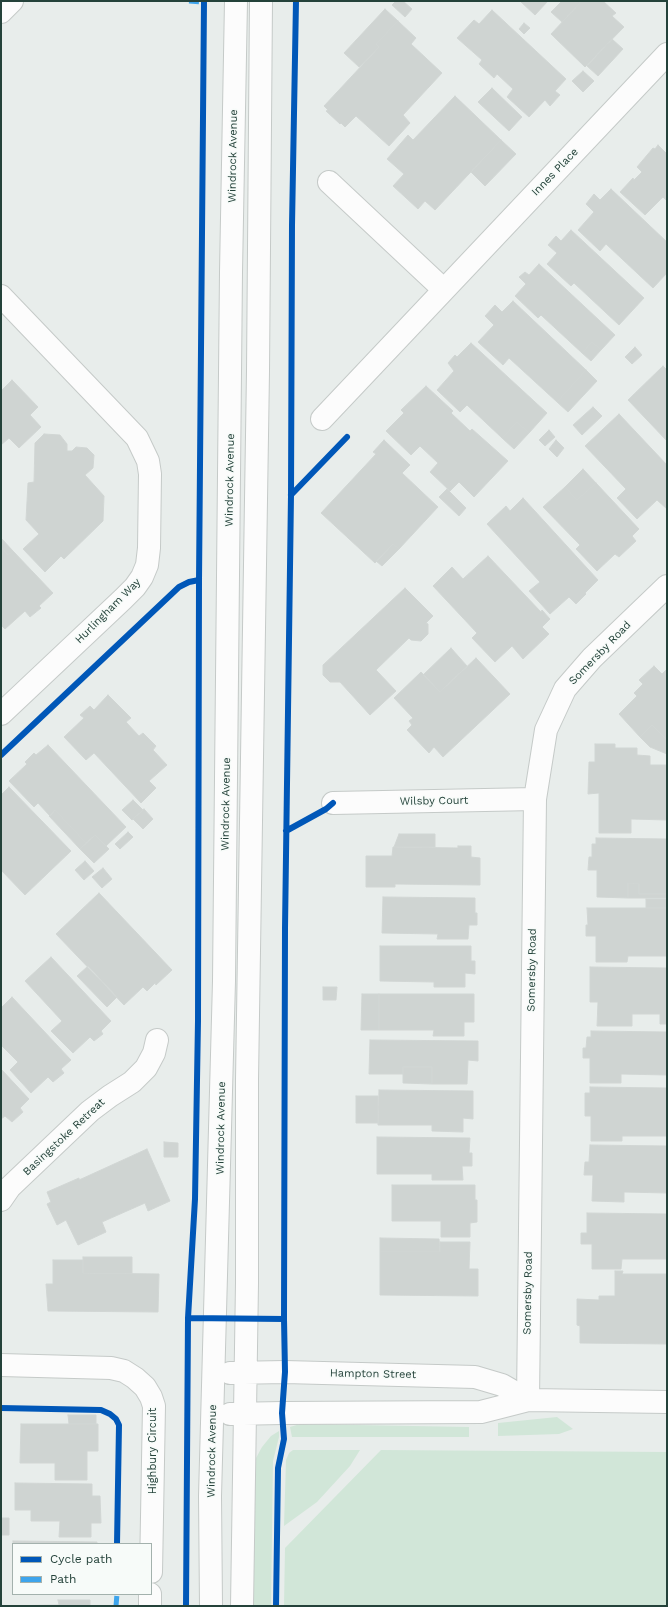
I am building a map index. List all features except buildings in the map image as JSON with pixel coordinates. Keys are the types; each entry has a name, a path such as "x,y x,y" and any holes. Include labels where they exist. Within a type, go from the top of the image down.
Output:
{"street":[{"path":"1,12 12,1"},
{"name":"Windrock Avenue","path":"211,1606 210,1496 224,981 231,288 236,1"},
{"path":"242,1606 247,1283 247,1078 258,363 261,1"},
{"name":"Innes Place","path":"322,419 443,289 667,54"},
{"path":"329,182 443,289"},
{"name":"Hurlingham Way","path":"1,296 137,438 148,461 150,474 150,548 147,565 142,576 135,587 123,599 1,714"},
{"name":"Somersby Road","path":"528,1400 535,800 546,730 565,689 592,658 667,586"},
{"name":"Wilsby Court","path":"333,802 535,800"},
{"name":"Basingstoke Retreat","path":"1,1200 10,1187 90,1111 132,1082 146,1068 154,1053 157,1040"},
{"name":"Highbury Circuit","path":"1,1365 112,1368 124,1371 145,1387 152,1397 154,1406 152,1543"},
{"name":"Hampton Street","path":"214,1373 286,1372 476,1377 502,1385 528,1400"},
{"name":"Hampton Street","path":"213,1415 481,1412 528,1400 667,1402"},
{"path":"150,1595 150,1606"}],"green space":[{"path":"557,1417 573,1429 559,1434 498,1436 498,1423"},
{"path":"300,1424 469,1427 469,1437 292,1437 290,1427"},
{"path":"279,1431 273,1461 271,1606 251,1606 253,1470 256,1458 262,1447 271,1436"},
{"path":"293,1450 360,1450 350,1466 317,1502 284,1526 286,1460 289,1453"},
{"path":"381,1450 667,1452 667,1606 284,1606 285,1548"}],"marked path":[{"path":"189,1 204,2"},
{"path":"116,1606 117,1595"}],"cycle path":[{"path":"186,1606 188,1318 195,1199 198,1021 199,580 204,1"},
{"path":"276,1606 278,1468 284,1439 282,1413 285,1372 285,928 291,495 292,225 296,1"},
{"path":"291,495 347,437"},
{"path":"1,755 179,587 189,582 199,580"},
{"path":"286,831 326,809 333,803"},
{"path":"188,1318 284,1319"},
{"path":"1,1408 101,1410 110,1414 116,1419 119,1425 117,1543"}]}
